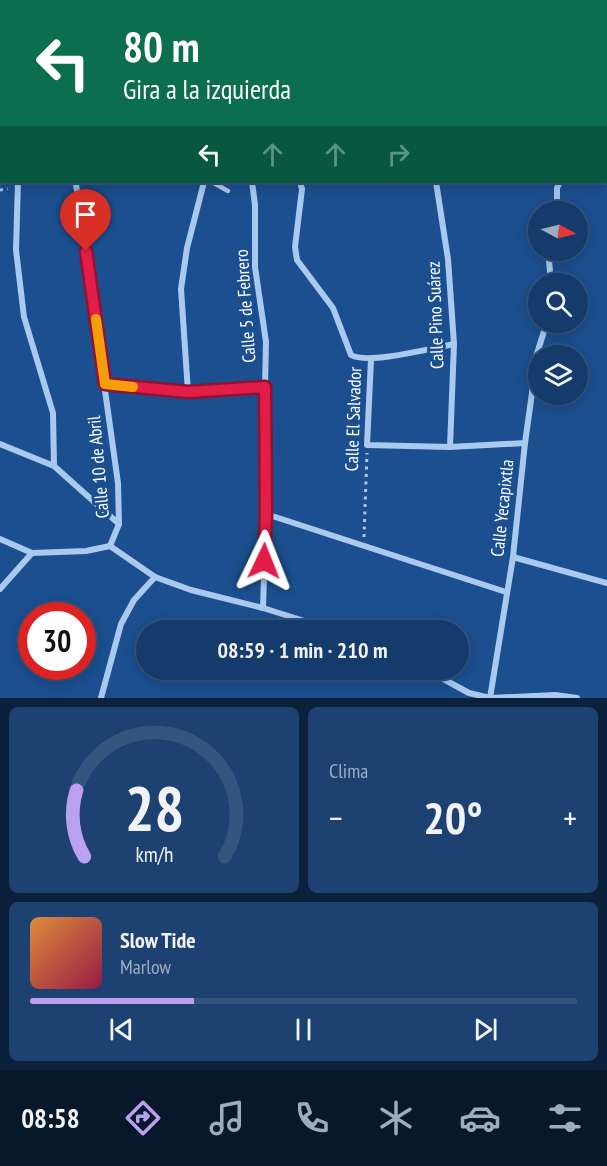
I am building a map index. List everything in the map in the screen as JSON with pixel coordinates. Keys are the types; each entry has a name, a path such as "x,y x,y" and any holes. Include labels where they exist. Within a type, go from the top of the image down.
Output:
{"street":[{"path":"18,183 17,261 24,317 54,413 54,465"},
{"path":"188,392 182,289 187,248 204,183"},
{"name":"Calle 5 de Febrero","path":"252,183 255,206 255,267 266,342 266,514 263,608"},
{"name":"Calle El Salvador","path":"300,183 302,189 295,247 297,260 333,308 351,355 371,359 367,445"},
{"name":"Calle Pino Suárez","path":"436,183 448,259 454,344 450,447"},
{"path":"557,201 560,183"},
{"name":"Calle 10 de Abril","path":"76,184 118,483 119,524 110,546"},
{"name":"Calle Yecapixtla","path":"490,698 513,557 532,393 533,366 544,333"},
{"path":"371,359 454,344"},
{"path":"105,384 188,392 265,387"},
{"path":"367,445 450,447 525,443"},
{"path":"0,444 54,465 119,524"},
{"path":"266,514 506,592"},
{"path":"0,538 32,553 86,551 110,546 155,577 191,590 301,620"},
{"path":"0,589 32,553"},
{"path":"513,557 607,583"},
{"path":"101,698 121,624 134,600 155,577"},
{"path":"445,680 469,693 490,698 555,695 577,698"}],"lane":[{"path":"214,183 228,190"}],"path":[{"name":"Calle El Salvador","path":"364,546 367,445"}],"slow traffic":[{"path":"96,319 105,384 133,387"}],"route":[{"path":"86,251 105,384 188,392 265,387 264,561"}]}
